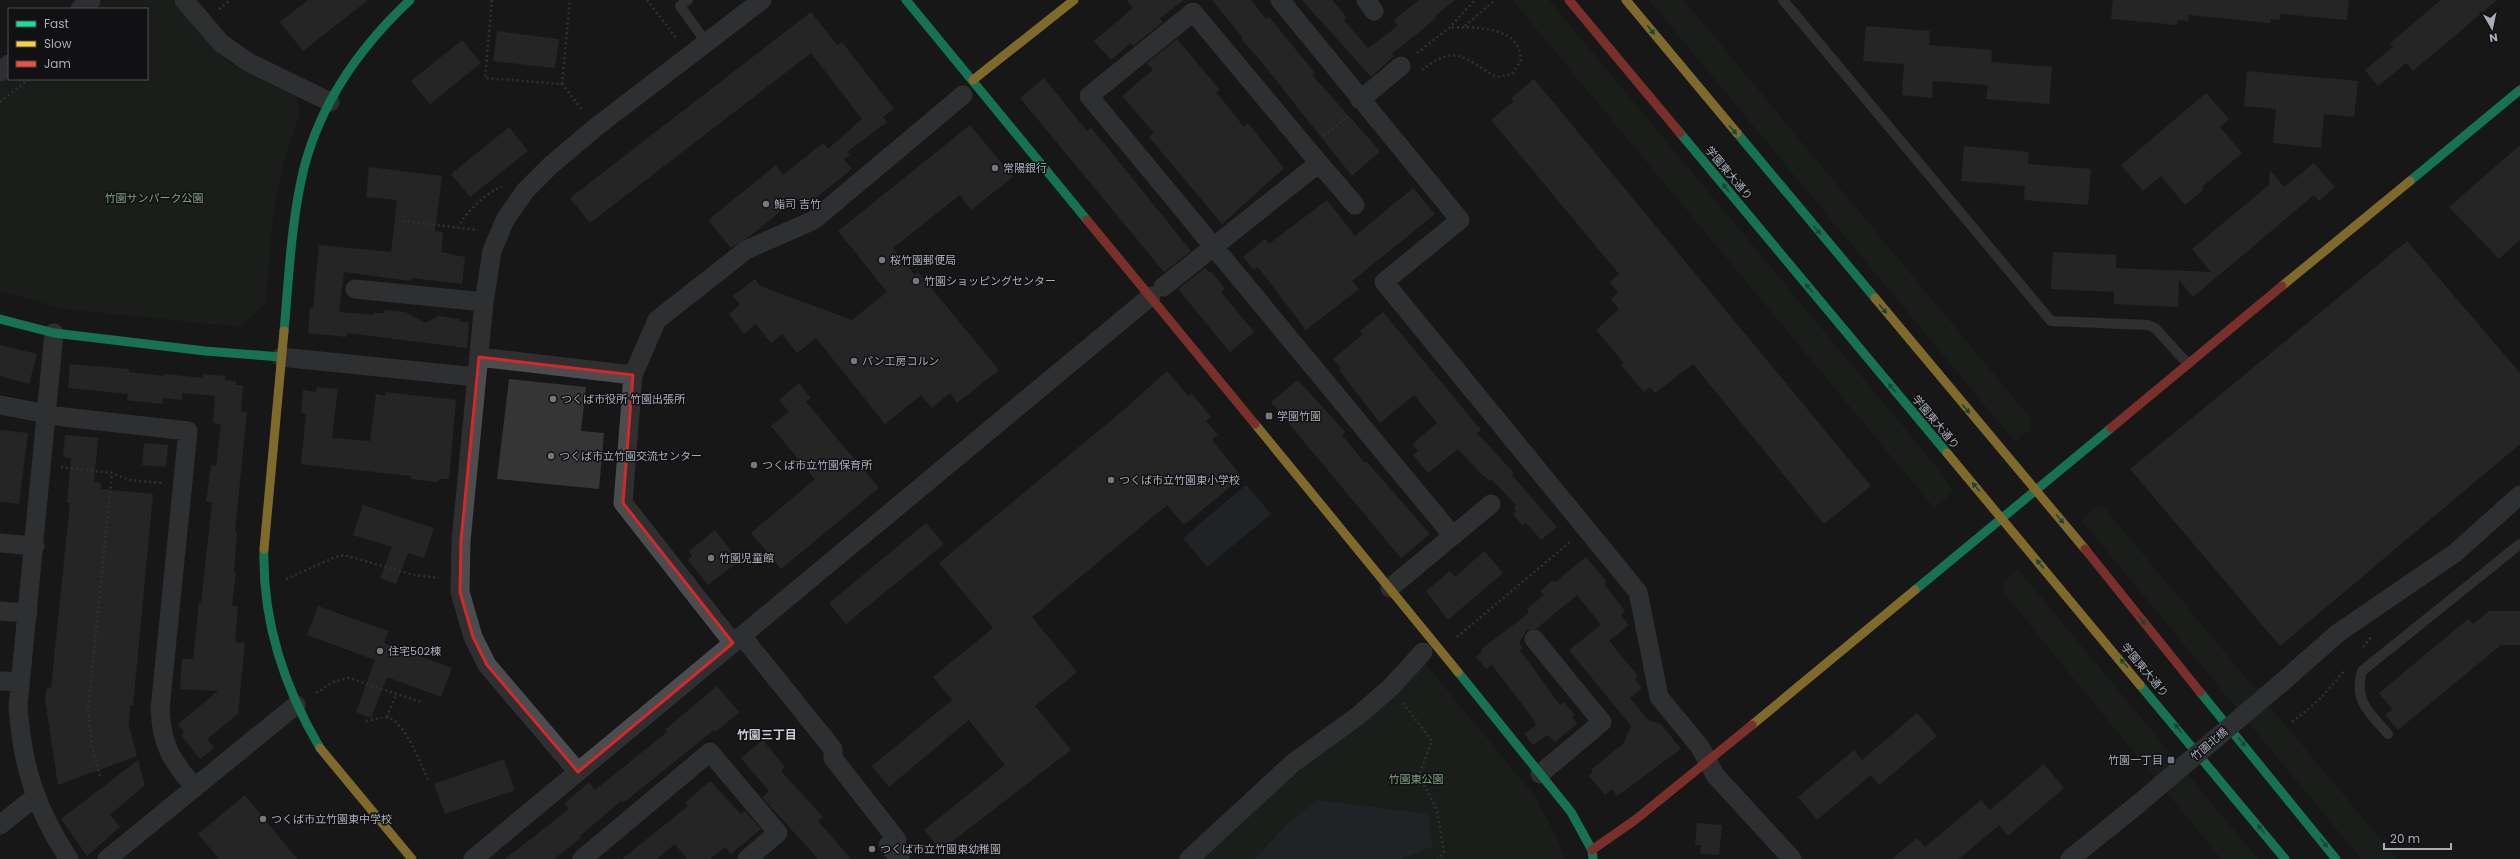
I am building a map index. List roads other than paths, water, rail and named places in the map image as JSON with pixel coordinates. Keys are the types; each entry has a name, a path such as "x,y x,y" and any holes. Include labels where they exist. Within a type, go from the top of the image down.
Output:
{"street":[{"path":"81,8 91,0"},
{"path":"184,0 221,43 248,62 330,102"},
{"path":"410,0 388,20 352,65 330,102 316,132 303,170 295,215 281,357 265,593 275,642 303,701 321,749 412,859"},
{"path":"578,772 487,665 473,637 460,592 461,541 476,377 484,302 492,251 498,233 525,191 551,165 596,127 762,0"},
{"path":"906,0 968,87 1157,292 1390,588 1571,812 1592,854 1708,761 2000,517 2520,90"},
{"path":"900,859 888,845 897,840 833,758 833,749 732,644 623,503 633,375 657,320 746,250 814,220 968,87 1074,0"},
{"path":"1280,0 1360,100 1460,220 1384,282 1638,592 1659,697 1700,746 1716,775 1792,859"},
{"name":"学園東大通り","path":"1569,0 2285,859"},
{"path":"1626,0 2034,489 2336,859"},
{"path":"1356,205 1193,12 1089,96 1453,536"},
{"path":"0,72 8,65"},
{"path":"1360,100 1410,69"},
{"path":"473,859 1157,292 1214,247 1314,156"},
{"path":"355,289 484,302"},
{"path":"0,319 54,333 205,351 281,357 476,377"},
{"path":"54,333 41,465 35,546 19,682 20,731 24,757 35,797 53,836 69,859"},
{"path":"479,357 633,375"},
{"path":"0,405 64,417 188,431 160,709 161,729 167,751 195,788"},
{"name":"竹園北橋","path":"2070,859 2137,805 2338,633 2455,553 2520,494"},
{"path":"1390,588 1491,504"},
{"path":"0,543 35,546"},
{"path":"0,611 28,613"},
{"path":"1534,639 1602,722 1540,774"},
{"path":"1189,859 1292,763 1359,714 1391,687 1423,652"},
{"path":"0,681 19,682"},
{"path":"107,859 303,701"},
{"path":"582,859 710,752 778,833 747,859"},
{"path":"0,825 35,797"}],"lane":[{"path":"688,0 680,6 706,42"},
{"path":"1783,0 2051,321 2148,325 2155,328 2188,364"},
{"path":"2388,734 2362,702 2358,684 2362,671 2520,544"}],"place":[{"name":"常陽銀行","path":"995,168"},
{"name":"鮨司 吉竹","path":"766,204"},
{"name":"桜竹園郵便局","path":"882,260"},
{"name":"竹園ショッピングセンター","path":"916,281"},
{"name":"パン工房コルン","path":"854,361"},
{"name":"つくば市役所 竹園出張所","path":"553,399"},
{"name":"学園竹園","path":"1269,416"},
{"name":"つくば市立竹園交流センター","path":"551,456"},
{"name":"つくば市立竹園保育所","path":"754,465"},
{"name":"つくば市立竹園東小学校","path":"1111,480"},
{"name":"竹園児童館","path":"711,558"},
{"name":"住宅502棟","path":"380,651"},
{"name":"竹園一丁目","path":"2171,760"},
{"name":"つくば市立竹園東中学校","path":"263,819"},
{"name":"つくば市立竹園東幼稚園","path":"872,849"}],"district":[{"name":"竹園三丁目","path":"767,734"}],"park label":[{"name":"竹園サンパーク公園","path":"154,198"},
{"name":"竹園東公園","path":"1416,779"}]}
